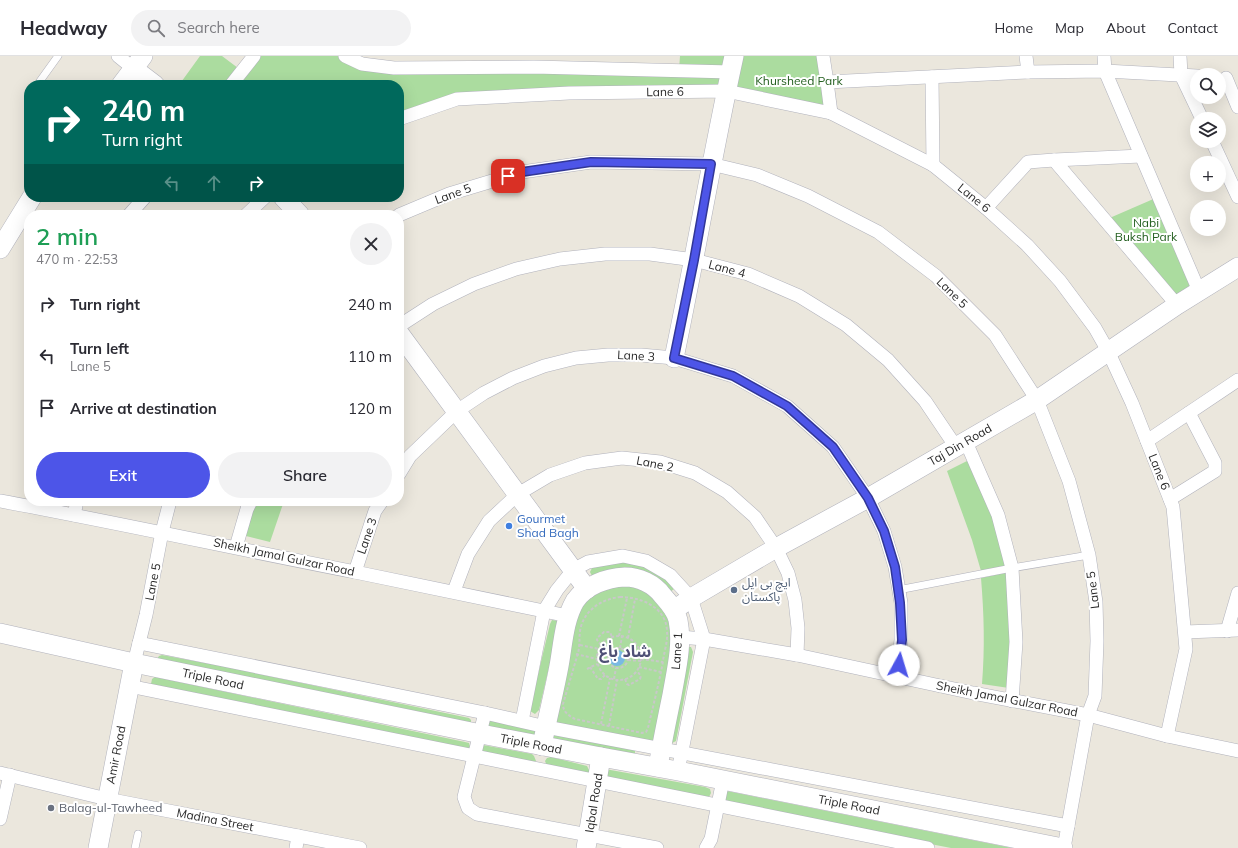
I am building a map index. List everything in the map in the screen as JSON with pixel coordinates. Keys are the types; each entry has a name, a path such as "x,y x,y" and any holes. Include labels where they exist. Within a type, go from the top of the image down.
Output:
{"main road":[{"path":"125,80 138,62 151,80"},
{"path":"674,358 694,260 711,164 732,64"},
{"path":"288,202 295,210"},
{"path":"0,249 24,210"},
{"name":"Taj Din Road","path":"674,610 691,598 776,548 868,498 1037,400 1177,304 1238,267"},
{"path":"404,340 587,589"},
{"name":"Lane 1","path":"542,746 568,616 576,600 587,589 600,582 613,578 629,577 644,581 657,589 674,610 678,619 680,638 676,670 660,758"},
{"name":"Triple Road","path":"0,633 542,746 601,757 660,758 679,762 723,780 1063,848"},
{"name":"Amir Road","path":"98,848 134,662"},
{"name":"Iqbal Road","path":"587,842 601,757"}],"street":[{"path":"118,56 138,62"},
{"path":"235,80 254,56"},
{"path":"345,56 362,64 394,68 732,64"},
{"path":"823,56 831,113"},
{"path":"1026,56 1028,72"},
{"path":"1104,56 1105,71 1199,291"},
{"path":"1180,56 1181,75 1199,112"},
{"path":"827,82 1028,72 1105,71 1190,76"},
{"path":"932,77 933,165"},
{"path":"1228,78 1238,107"},
{"name":"Lane 6","path":"404,117 457,99 569,93 726,91 831,113 933,165 986,208 1028,245 1060,281 1095,328 1108,351 1147,441 1173,507 1185,632 1186,649 1167,736"},
{"path":"1215,148 1238,198"},
{"path":"986,208 1028,162 1141,156"},
{"path":"1054,160 1177,304"},
{"name":"Lane 5","path":"404,213 449,194 522,172 591,162 711,164 757,175 808,196 878,232 936,276 995,335 1037,400 1069,481 1089,555 1096,602 1097,641 1095,696 1088,715 1063,848"},
{"path":"133,210 141,202"},
{"path":"251,210 260,202"},
{"name":"Lane 4","path":"404,323 433,304 474,284 516,269 560,259 605,254 650,254 694,260 755,277 799,296 846,325 894,366 961,444 998,515 1012,568 1016,642 1012,700"},
{"name":"Lane 3","path":"404,466 410,456 457,411 484,393 513,378 550,365 576,358 608,355 641,355 674,358 733,376 787,406 833,447 868,498 884,531 895,567 900,603 902,640 898,677"},
{"path":"1147,441 1238,380"},
{"path":"1170,499 1215,471 1215,463 1188,413"},
{"name":"Lane 2","path":"454,591 468,554 489,521 518,494 550,475 585,462 622,458 660,462 695,473 727,492 755,517 776,548 788,573 795,600 798,628 797,655"},
{"name":"Sheikh Jamal Gulzar Road","path":"0,501 24,506"},
{"name":"Sheikh Jamal Gulzar Road","path":"26,506 454,591 568,616"},
{"path":"74,515 76,506"},
{"name":"Lane 5","path":"134,662 146,615 162,532 169,506"},
{"path":"236,548 248,506"},
{"name":"Lane 3","path":"355,572 375,511 378,506"},
{"path":"522,721 544,611 557,590 573,570 588,562 623,556 646,561 670,576 691,598 704,639 679,762 1068,826"},
{"path":"1185,632 1232,631 1238,593"},
{"name":"Sheikh Jamal Gulzar Road","path":"680,638 704,639 797,655 1088,715 1167,736 1238,752"},
{"path":"139,643 485,712 660,758"},
{"path":"129,686 928,848"},
{"path":"485,712 481,734 464,798 468,808 477,814 587,842 657,848"},
{"path":"537,768 542,746"},
{"path":"0,819 5,774"},
{"name":"Madina Street","path":"5,774 107,799 297,842 360,848"},
{"path":"706,848 711,839 723,780"}],"lane":[{"path":"41,80 58,56"},
{"path":"898,590 1089,555"},
{"path":"135,848 138,834"}],"path":[{"path":"620,648 627,597"},
{"path":"627,597 653,606 662,614 668,630 661,672 646,732 575,719 568,715 563,709 580,644 580,630 583,621 590,611 609,598 627,597"},
{"path":"628,638 635,599"},
{"path":"601,645 597,638 604,632 610,632 612,637"},
{"path":"621,636 628,638 632,640 639,648 641,660 639,667 632,676 625,679 616,680 610,678 602,672 597,664 598,649 606,640 612,637 621,636"},
{"path":"580,644 598,649"},
{"path":"608,655 614,649 620,648"},
{"path":"608,655 609,662 613,667 619,668 625,666 628,660 627,654 620,648"},
{"path":"577,654 597,659"},
{"path":"597,654 608,655"},
{"path":"628,660 663,662"},
{"path":"587,669 597,664"},
{"path":"590,667 598,679 601,679 605,675"},
{"path":"639,667 661,672"},
{"path":"609,726 616,680 616,668"},
{"path":"625,679 629,685 640,679 641,676 637,671"},
{"path":"601,724 610,678"}],"green space":[{"name":"Khursheed Park","path":"200,56 222,56 242,71 254,56 345,56 362,64 679,70 680,56 823,56 831,113 726,91 457,99 404,117 404,80 183,80"},
{"name":"Nabi Buksh Park","path":"1158,197 1199,291 1177,305 1105,220"},
{"path":"969,460 995,518 1007,566 981,571 972,540 947,471"},
{"path":"254,506 282,506 270,542 242,535"},
{"path":"625,561 635,562 673,584 674,589 670,592 592,576 590,572 592,568"},
{"path":"1009,572 1012,636 1009,688 982,684 984,631 981,578"},
{"path":"616,585 634,586 662,601 676,633 654,743 551,725 572,626 584,602 598,591"},
{"path":"552,620 558,621 559,625 539,710 535,714 530,711 530,708"},
{"path":"687,647 691,647 693,652 676,741 671,743"},
{"path":"162,655 469,718 471,723 157,659"},
{"path":"155,677 465,742 469,743 470,747 468,749 151,684 152,679"},
{"path":"491,720 537,729 537,736 492,732 485,724"},
{"path":"554,733 635,750 635,756 554,741 552,735"},
{"path":"483,745 532,754 536,761 534,763 481,753"},
{"path":"551,757 587,766 590,772 588,774 547,766 545,761 547,758"},
{"path":"605,769 705,787 710,789 711,793 709,797 603,779"},
{"path":"727,791 1012,848 951,848 725,804 722,795"}],"water":[{"path":"617,650 624,655 625,658 620,665 617,666 610,661 609,658 614,651"}],"place":[{"name":"Gourmet Shad Bagh","path":"509,526"},
{"name":"ایچ بی ایل پاکستان","path":"734,590"},
{"name":"Balag-ul-Tawheed","path":"51,808"}],"district":[{"name":"شاد باٰغ","path":"625,651"}],"route":[{"path":"508,176 522,172 591,162 711,164 694,260 674,358 733,376 787,406 833,447 868,498 884,531 895,567 900,603 902,640 899,665"}]}
